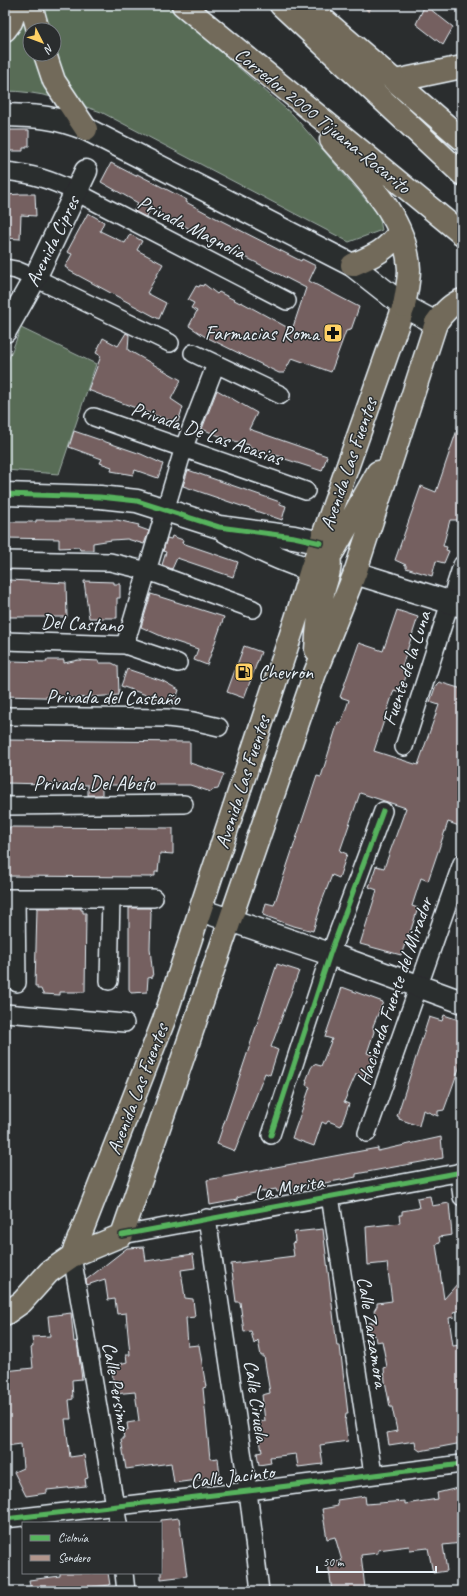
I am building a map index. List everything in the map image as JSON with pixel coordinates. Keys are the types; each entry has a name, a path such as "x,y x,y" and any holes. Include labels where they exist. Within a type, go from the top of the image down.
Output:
{"main road":[{"path":"5,30 11,22 17,5"},
{"path":"31,5 36,22"},
{"name":"Corredor 2000 Tijuana-Rosarito","path":"183,5 462,234"},
{"path":"281,5 462,174"},
{"path":"307,5 462,139"},
{"path":"48,62 54,81 86,129"},
{"path":"395,81 462,67"},
{"name":"Avenida Las Fuentes","path":"72,1256 164,1020 311,570 326,549 404,306 409,268 406,250 395,219 383,201 296,98"},
{"path":"352,265 378,254 387,247 400,232"},
{"path":"436,323 455,302 462,300"},
{"name":"Avenida Las Fuentes","path":"122,1235 315,673 355,573 395,445 436,323"},
{"path":"315,673 317,641 323,594 330,567 326,549 342,536 364,495 395,445"},
{"path":"5,1314 22,1302 49,1272 72,1256 122,1235"}],"street":[{"path":"5,115 42,116 62,120 86,129 352,265 404,306 436,323"},
{"name":"Privada Magnolia","path":"5,171 32,174 76,192 287,301"},
{"name":"Avenida Cipres","path":"5,331 35,278 86,172"},
{"path":"5,268 16,270 35,278 170,342"},
{"path":"193,353 281,395"},
{"path":"125,645 184,447 216,364"},
{"name":"Privada De Las Acasias","path":"94,416 306,491"},
{"path":"5,494 100,497 137,501 219,527 286,535 326,549"},
{"path":"219,527 246,543 284,561 311,570"},
{"path":"5,560 110,562 148,571 253,608"},
{"name":"Fuente de la Luna","path":"404,747 456,604 462,565"},
{"path":"355,573 456,604"},
{"name":"Del Castano","path":"5,641 125,645 178,663"},
{"name":"Privada del Castaño","path":"5,716 167,718 193,721 218,727"},
{"name":"Privada Del Abeto","path":"5,806 184,804"},
{"path":"271,1135 330,954 383,811"},
{"name":"Hacienda Fuente del Mirador","path":"367,1133 462,863"},
{"path":"17,983 11,898 154,898"},
{"path":"109,981 111,898"},
{"path":"200,910 330,954 462,1002"},
{"path":"5,1013 126,1023"},
{"path":"460,1172 462,1197"},
{"name":"La Morita","path":"122,1235 460,1172"},
{"name":"Calle Zarzamora","path":"330,1196 373,1474"},
{"name":"Calle Ciruela","path":"207,1218 248,1491 260,1591"},
{"name":"Calle Persimo","path":"72,1256 118,1522"},
{"name":"Calle Jacinto","path":"5,1519 116,1505 248,1491 373,1474 462,1464"},
{"path":"124,1574 126,1591"}],"green space":[{"path":"5,5 167,5 293,115 379,215 382,230 349,242 101,112 66,101 18,91 5,91"},
{"path":"21,328 96,364 59,474 5,470 5,368"}],"building":[{"path":"425,5 453,27 443,45 416,24"},
{"path":"5,130 29,130 29,146 23,148 23,151 5,151"},
{"path":"111,163 136,176 137,174 187,200 186,202 212,216 301,261 302,259 316,266 309,281 359,307 351,330 346,331 331,372 292,358 284,373 279,373 204,336 189,326 197,311 191,308 194,303 188,300 196,286 203,286 204,284 217,294 219,292 240,303 241,302 292,330 306,288 151,209 146,217 134,211 138,203 101,182"},
{"path":"35,194 36,216 21,215 20,239 5,238 5,195"},
{"path":"88,213 104,222 100,231 125,243 130,234 142,241 137,250 163,264 147,293 166,303 159,319 65,267 72,254 67,252"},
{"path":"126,333 129,335 128,350 181,380 171,399 183,407 178,422 165,419 88,390 101,356 96,353 103,338 118,346"},
{"path":"217,390 257,413 249,429 327,456 322,471 282,458 283,457 257,451 249,447 249,445 227,439 202,429"},
{"path":"460,421 462,422 462,509 458,520 450,520 443,546 447,547 446,550 449,551 444,563 436,561 432,576 406,568 406,565 395,560 421,486 436,492"},
{"path":"74,431 141,454 163,464 158,478 135,470 133,475 111,471 112,467 100,463 102,459 69,447"},
{"path":"188,470 280,502 280,504 286,506 282,520 183,486"},
{"path":"36,520 117,520 139,525 138,527 149,531 144,544 127,539 112,540 93,543 93,550 80,550 79,547 59,548 59,539 5,538 5,522 36,522"},
{"path":"172,536 183,540 182,543 238,562 233,577 177,558 172,569 162,565 166,552 163,551 167,538 171,539"},
{"path":"5,581 66,583 67,617 6,617"},
{"path":"84,581 114,582 114,584 120,584 120,598 117,598 117,618 89,618"},
{"path":"151,594 224,617 207,665 194,660 198,649 170,640 141,627"},
{"path":"397,610 418,617 401,669 408,671 400,692 394,690 374,751 418,765 439,705 430,702 436,685 439,682 462,689 462,827 448,822 428,881 421,878 412,906 418,908 406,945 405,944 401,955 360,944 377,890 369,887 376,866 384,868 406,808 360,793 340,851 347,854 339,878 332,875 319,909 313,931 290,925 263,915 266,903 274,905 317,776 321,777 338,722 341,723 349,700 340,697 359,643 383,651"},
{"name":"Chevron","path":"244,646 261,652 244,698 227,692"},
{"path":"46,660 64,660 64,663 78,660 112,663 118,666 119,695 77,698 5,696 5,662 47,662"},
{"path":"127,669 163,681 179,690 174,705 121,686"},
{"path":"5,740 190,742 190,763 224,774 218,789 212,790 211,792 190,785 145,785 145,787 102,785 102,795 88,795 88,785 5,783"},
{"path":"9,827 173,828 173,854 160,853 158,872 155,872 155,876 152,877 5,876 5,832 6,830 9,830"},
{"path":"37,908 81,908 83,913 86,913 85,992 60,992 60,995 43,994 41,989 37,989 37,986 35,986"},
{"path":"129,908 150,908 150,948 153,977 148,978 147,992 131,993 129,989"},
{"path":"277,964 299,971 271,1047 278,1050 270,1075 265,1073 235,1151 217,1144"},
{"path":"342,987 383,1002 373,1026 374,1032 367,1053 375,1056 373,1060 376,1061 370,1078 356,1074 344,1102 349,1104 341,1126 328,1121 326,1124 322,1122 314,1146 292,1138 310,1087 306,1085 306,1081 311,1068 314,1064 321,1066 332,1039 325,1037"},
{"path":"444,1015 462,1021 462,1060 444,1110 438,1111 438,1116 423,1110 419,1126 399,1119 397,1116 429,1017 442,1021"},
{"path":"441,1137 443,1158 356,1174 356,1177 277,1192 276,1189 250,1194 237,1198 237,1200 210,1205 207,1180 378,1148 378,1151"},
{"path":"430,1196 432,1206 449,1203 452,1235 439,1237 440,1243 436,1244 444,1299 458,1283 462,1310 453,1312 454,1317 449,1318 453,1346 460,1345 460,1349 462,1349 462,1443 420,1451 416,1448 415,1441 389,1445 387,1433 397,1431 392,1407 390,1407 385,1381 384,1368 387,1367 382,1341 376,1342 375,1335 369,1336 368,1323 377,1322 374,1311 377,1303 392,1301 387,1263 368,1265 366,1227 400,1223 399,1215 402,1215 402,1211 419,1208 417,1198"},
{"path":"323,1229 337,1346 340,1346 348,1414 346,1414 345,1421 348,1441 320,1445 323,1464 298,1467 296,1454 270,1457 271,1463 259,1465 257,1453 262,1452 257,1422 265,1421 262,1395 270,1393 264,1356 261,1356 258,1340 254,1344 251,1331 244,1332 240,1302 236,1302 231,1264 294,1256 292,1243 295,1242 294,1232"},
{"path":"144,1247 146,1261 193,1254 195,1268 181,1270 185,1298 193,1299 195,1317 186,1318 188,1346 199,1345 206,1387 203,1388 210,1459 218,1458 220,1477 174,1483 171,1463 126,1469 121,1439 124,1439 123,1431 128,1430 127,1423 139,1421 135,1392 114,1394 112,1366 127,1362 126,1355 130,1355 126,1313 117,1314 115,1299 108,1300 105,1279 87,1285 86,1280 127,1248"},
{"path":"71,1313 74,1342 77,1341 82,1379 72,1380 73,1399 69,1400 71,1419 65,1419 70,1457 84,1455 88,1478 85,1479 86,1486 47,1490 47,1493 26,1496 14,1472 23,1468 21,1444 6,1446 5,1371 33,1368 31,1347 33,1347 32,1337 50,1336 48,1316"},
{"path":"462,1487 462,1543 443,1545 447,1571 433,1573 428,1548 410,1550 409,1546 378,1550 378,1553 361,1555 365,1588 349,1591 332,1591 328,1563 342,1561 335,1537 327,1539 322,1509 338,1506 337,1500 365,1496 366,1504 405,1501 405,1504 438,1499 437,1493"},
{"path":"179,1518 187,1576 161,1579 161,1520"},
{"path":"60,1574 108,1574 110,1585 93,1587 94,1591 31,1591 29,1580 60,1576"}],"marked path":[{"path":"364,5 371,12"}],"cycle path":[{"path":"5,494 100,497 137,501 219,527 294,537 321,543"},
{"path":"271,1135 330,954 383,811"},
{"path":"122,1235 462,1172"},
{"path":"5,1519 248,1491 462,1464"}],"place":[{"name":"Farmacias Roma","path":"333,333"},
{"name":"Chevron","path":"244,672"}]}
